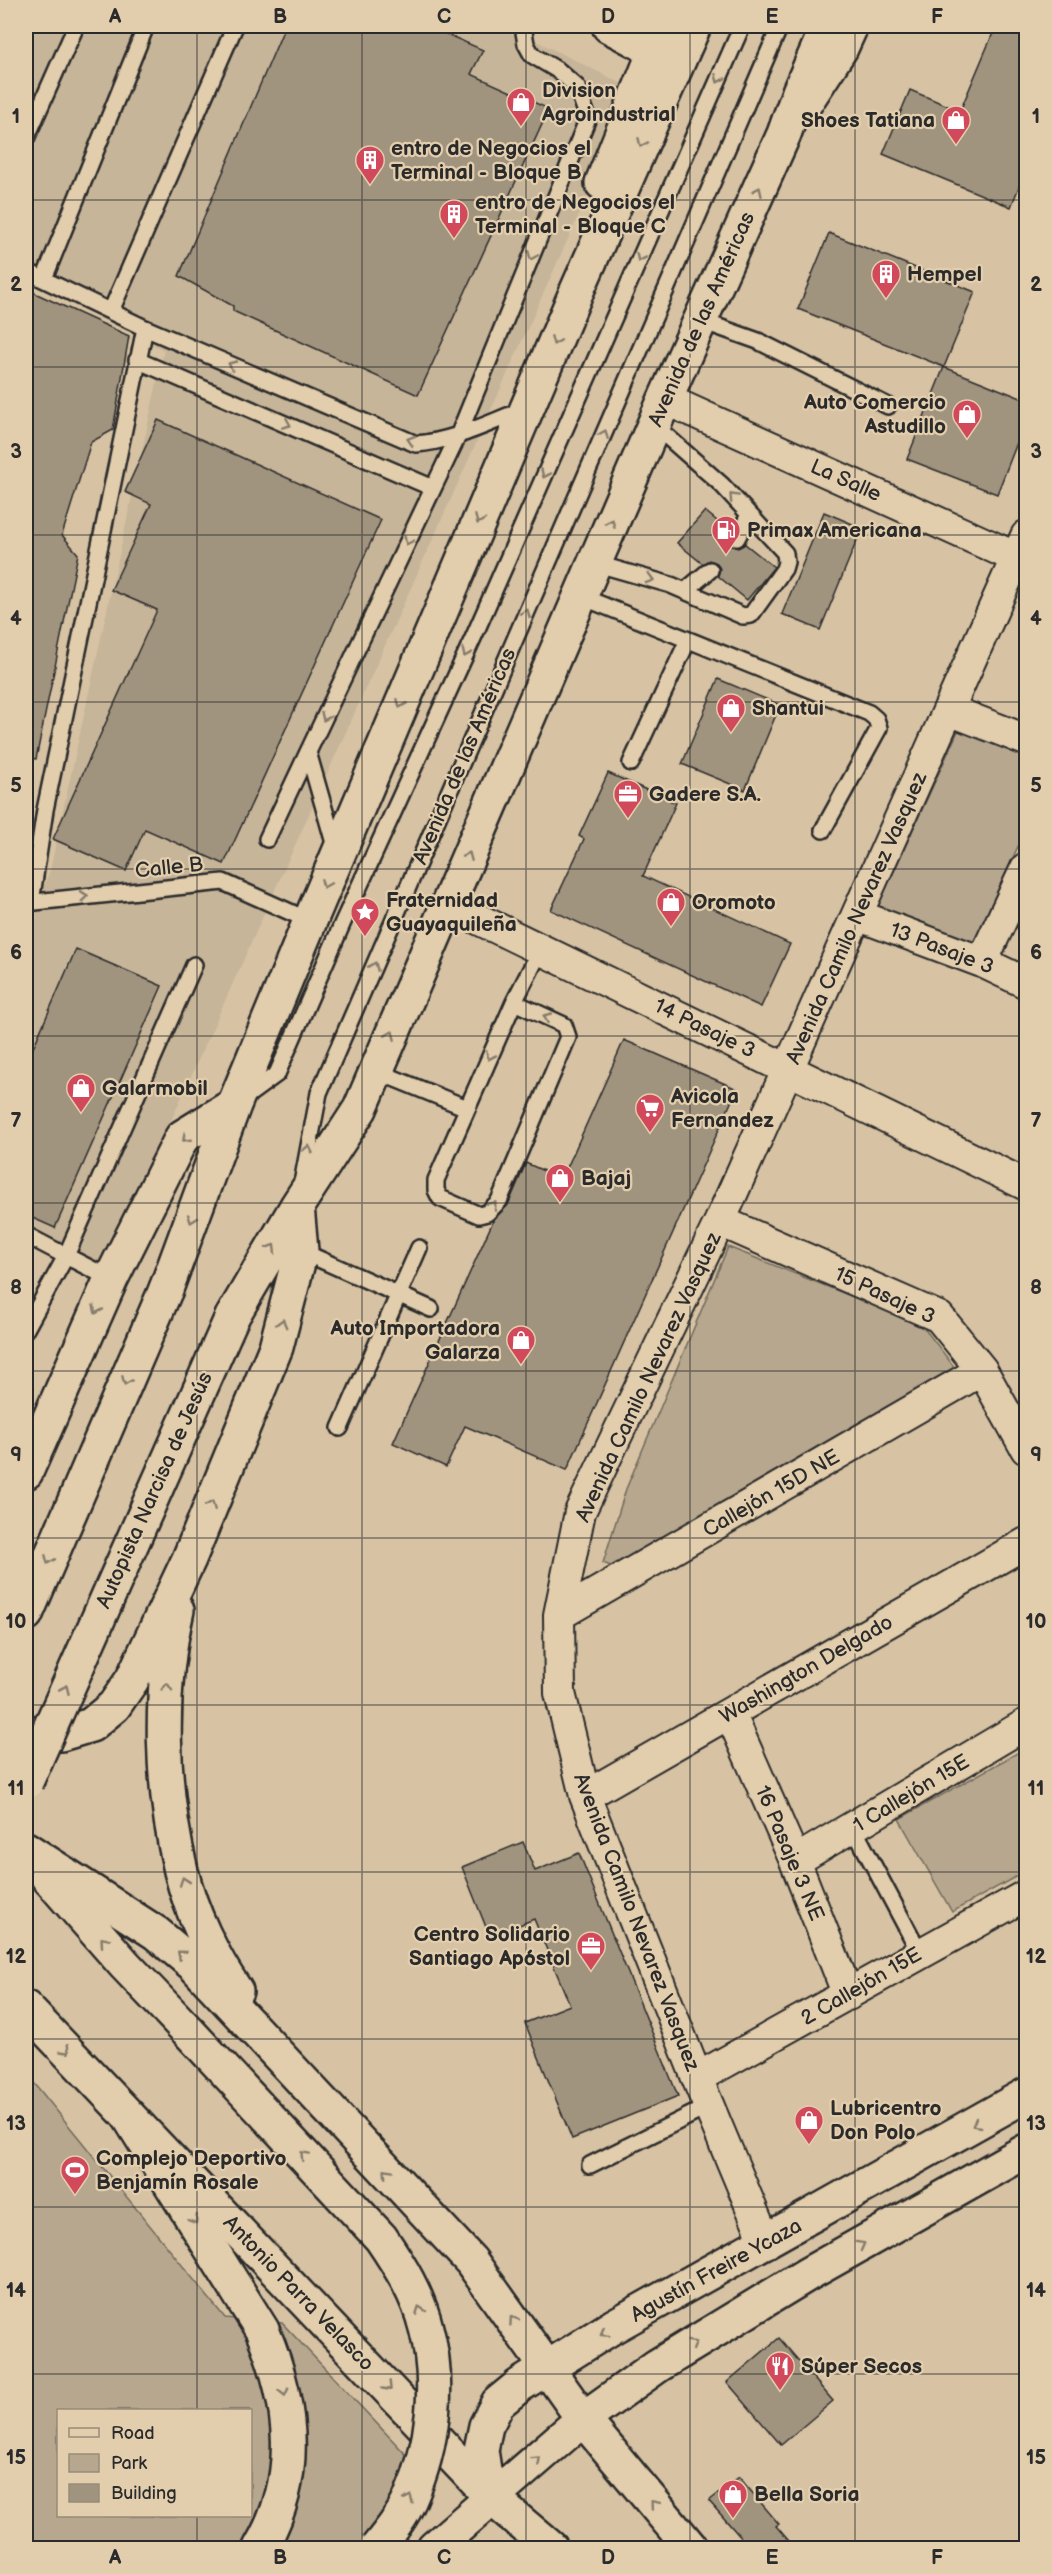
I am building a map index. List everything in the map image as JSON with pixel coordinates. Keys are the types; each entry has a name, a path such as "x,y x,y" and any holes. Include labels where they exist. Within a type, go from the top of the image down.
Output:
{"main road":[{"path":"26,1614 166,1289 234,1106 310,921 575,295 674,38 609,26"},
{"name":"Avenida de las Américas","path":"297,1206 360,1108 699,320 784,134 799,92 828,26"},
{"name":"Avenida de las Américas","path":"784,134 841,48 851,26"},
{"path":"26,1472 111,1279 182,1137 234,1106"},
{"path":"26,1731 35,1734 61,1734 91,1725 114,1706 132,1680 189,1558 276,1347 301,1251 297,1206"},
{"name":"Autopista Narcisa de Jesús","path":"26,1782 232,1317 297,1206"},
{"path":"189,1558 172,1635 165,1718 169,1791 181,1872 200,1923 223,1972 282,2060"},
{"path":"26,1850 156,1933 195,1966 471,2261 584,2419 691,2548"},
{"path":"26,1850 125,1965 381,2238 402,2269 417,2300 426,2328 432,2362 431,2421 423,2461 410,2500 377,2548"},
{"name":"Antonio Parra Velasco","path":"26,2008 494,2499 551,2548"},
{"name":"Agustín Freire Ycaza","path":"494,2499 482,2463 481,2450 486,2426 498,2403 520,2385 614,2326 766,2243 1026,2095"},
{"path":"129,2117 262,2330 278,2367 286,2401 289,2437 287,2470 268,2535 260,2548"},
{"path":"434,2548 494,2499 584,2419 657,2366 808,2274 1026,2151"}],"street":[{"name":"La Salle","path":"659,412 1023,552"},
{"name":"Avenida Camilo Nevarez Vasquez","path":"766,2243 697,2078 585,1796 560,1693 559,1615 580,1512 720,1221 949,710 1023,552"},
{"path":"949,710 1026,740"},
{"path":"982,962 1026,868"},
{"name":"14 Pasaje 3","path":"447,904 1026,1185"},
{"name":"13 Pasaje 3","path":"857,915 982,962 1026,982"},
{"name":"15 Pasaje 3","path":"720,1221 939,1317 982,1370 1026,1449"},
{"name":"Callejón 15D NE","path":"559,1615 982,1370"},
{"name":"Washington Delgado","path":"585,1796 1026,1543"},
{"name":"16 Pasaje 3 NE","path":"730,1713 795,1862 848,1995"},
{"name":"1 Callejón 15E","path":"795,1862 1026,1724"},
{"name":"2 Callejón 15E","path":"697,2078 1026,1895"}],"lane":[{"path":"26,139 75,26"},
{"path":"44,279 146,26"},
{"path":"111,312 235,26"},
{"path":"267,839 458,436 588,118 577,87 558,71 532,55 526,44 523,26"},
{"name":"Avenida de las Américas","path":"234,1106 277,1074 343,922 478,626 742,26"},
{"name":"Avenida de las Américas","path":"297,1206 319,1093 780,26"},
{"path":"26,271 146,328 416,444 437,442 458,436 526,409"},
{"path":"699,320 758,341 888,406"},
{"path":"28,902 137,360 146,328"},
{"path":"137,360 433,488"},
{"path":"594,563 671,585 736,614 751,615 784,569 785,553 659,412"},
{"path":"737,538 749,515"},
{"path":"684,591 710,570"},
{"path":"580,596 869,712 876,719 879,728 823,830"},
{"path":"631,763 688,640"},
{"path":"308,752 338,854"},
{"name":"Calle B","path":"28,902 223,882 310,921"},
{"path":"514,1002 564,1025 568,1037 499,1201 487,1213 479,1215 440,1198 436,1190 436,1180 514,1002 541,949"},
{"path":"26,1329 66,1256 194,965"},
{"path":"376,1071 467,1108"},
{"path":"26,1235 111,1279"},
{"path":"340,1428 419,1248"},
{"path":"301,1251 431,1309"},
{"path":"853,1827 920,1953"},
{"path":"591,2164 709,2106"}],"shaded area":[{"path":"26,26 506,26 635,90 103,1272 26,1235 26,934 50,870 164,350 26,280"}],"green space":[{"path":"959,729 1026,758 1026,829 974,942 878,906"},
{"path":"728,1247 921,1324 955,1368 613,1567 603,1563 626,1489"},
{"path":"1026,1748 1026,1871 952,1912 899,1819"},
{"name":"Complejo Deportivo Benjamín Rosale","path":"26,2073 225,2318 282,2323 412,2461 377,2531 361,2548 26,2548"}],"building":[{"path":"285,26 428,26 483,50 471,74 549,109 418,395 233,311 233,306 179,276"},
{"name":"Shoes Tatiana","path":"996,26 1026,26 1026,169 1011,207 883,154 910,90 960,111"},
{"name":"Hempel","path":"829,233 975,292 944,367 798,309"},
{"path":"26,289 129,336 113,430 91,442 62,535 78,554 36,759 26,758"},
{"name":"Auto Comercio Astudillo","path":"944,367 1026,400 1026,420 997,494 907,459"},
{"path":"158,420 381,520 224,864 145,829 126,871 53,839 157,610 111,590 151,504 125,492"},
{"name":"Primax Americana","path":"705,511 729,531 727,539 732,546 738,548 745,544 774,567 747,600 718,576 720,569 717,563 709,560 703,564 677,543"},
{"path":"824,512 862,528 820,630 782,614"},
{"name":"Shantui","path":"718,679 780,705 745,790 682,764"},
{"name":"Oromoto","path":"608,773 676,803 643,876 790,944 761,1007 551,910 584,839 579,836"},
{"path":"76,949 162,986 55,1228 26,1215 26,1064"},
{"path":"624,1040 737,1089 567,1470 465,1426 446,1467 393,1443 494,1219 508,1205 526,1163 562,1179"},
{"name":"Centro Solidario Santiago Apóstol","path":"523,1842 535,1871 579,1853 678,2096 572,2139 525,2023 570,2005 534,1919 490,1937 462,1867"},
{"name":"Súper Secos","path":"779,2338 833,2401 781,2445 727,2382"},
{"path":"739,2477 779,2524 776,2526 795,2548 750,2548 709,2501"}],"place":[{"name":"Division Agroindustrial","path":"521,128"},
{"name":"Shoes Tatiana","path":"956,146"},
{"name":"entro de Negocios el Terminal - Bloque B","path":"370,186"},
{"name":"entro de Negocios el Terminal - Bloque C","path":"454,240"},
{"name":"Hempel","path":"886,300"},
{"name":"Auto Comercio Astudillo","path":"967,440"},
{"name":"Primax Americana","path":"726,556"},
{"name":"Shantui","path":"731,734"},
{"name":"Gadere S.A.","path":"628,820"},
{"name":"Oromoto","path":"671,928"},
{"name":"Fraternidad Guayaquileña","path":"365,938"},
{"name":"Galarmobil","path":"81,1114"},
{"name":"Avicola Fernandez","path":"650,1134"},
{"name":"Bajaj","path":"560,1204"},
{"name":"Auto Importadora Galarza","path":"521,1366"},
{"name":"Centro Solidario Santiago Apóstol","path":"591,1972"},
{"name":"Lubricentro Don Polo","path":"809,2146"},
{"name":"Complejo Deportivo Benjamín Rosale","path":"75,2196"},
{"name":"Súper Secos","path":"780,2392"},
{"name":"Bella Soria","path":"733,2520"}]}
